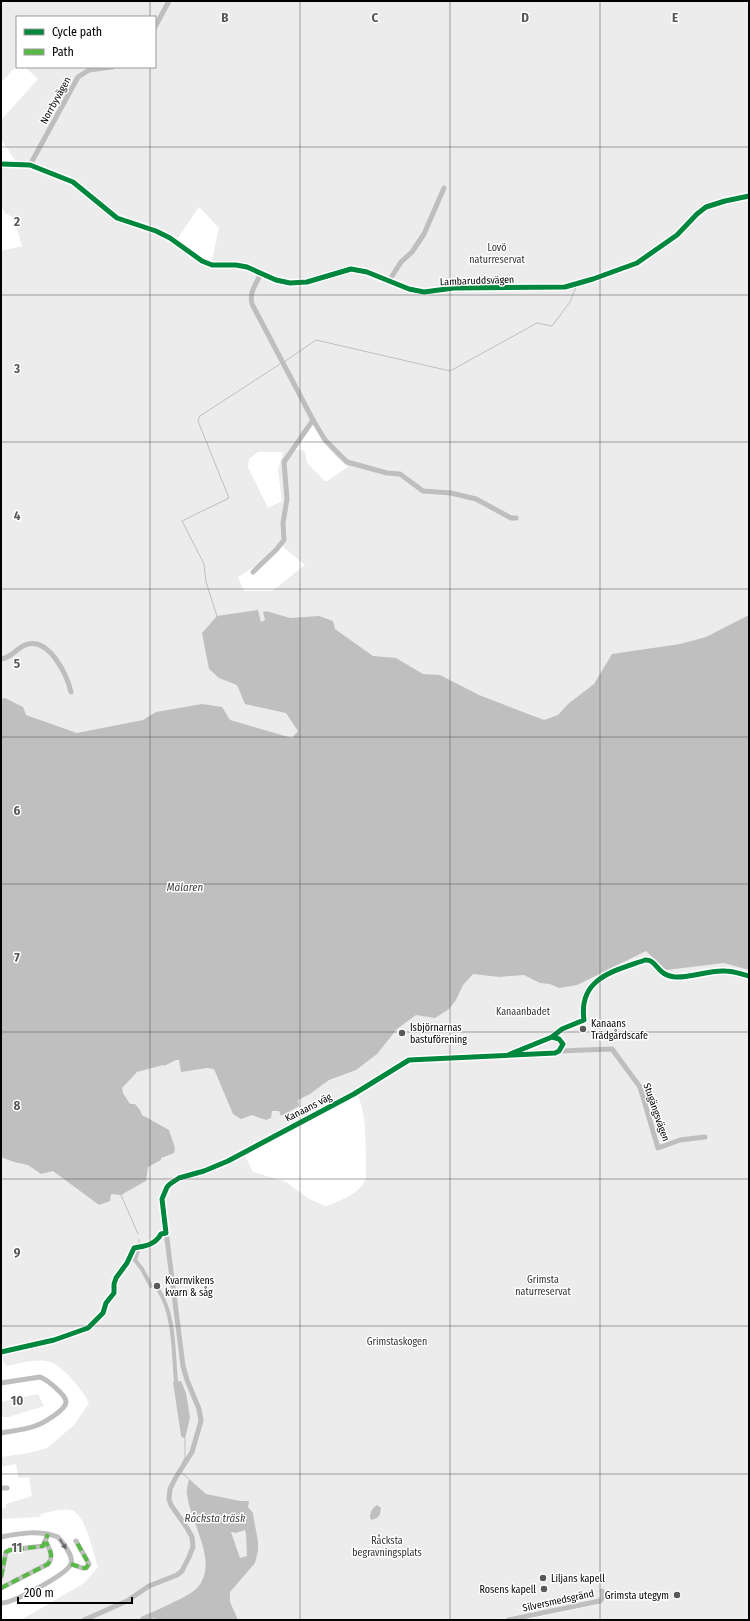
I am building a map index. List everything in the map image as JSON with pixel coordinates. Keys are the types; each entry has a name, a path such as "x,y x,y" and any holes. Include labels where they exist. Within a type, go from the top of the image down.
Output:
{"street":[{"path":"156,25 169,1"},
{"name":"Norrbyvägen","path":"30,164 78,77 89,70 104,68"},
{"name":"Lambaruddsvägen","path":"1,164 30,164 73,182 117,218 156,231 170,238 202,262 212,265 236,265 246,267 276,280 290,283 307,282 351,269 367,272 409,289 424,292 454,288 565,287 593,279 632,265 677,236 697,214 706,207 749,196"},
{"path":"389,281 401,262 412,252 424,234 444,188"},
{"path":"261,273 250,296 252,304 325,440 347,462 387,473 400,474 423,491 451,493 476,499 511,518 516,518"},
{"path":"253,572 276,550 284,540 283,523 287,499 284,462 313,420"},
{"path":"1,659 9,656 25,645 38,645 50,652 59,663 71,692"},
{"name":"Kanaans väg","path":"84,1620 127,1601 149,1586 177,1575 182,1571 193,1547 192,1537 169,1499 170,1489 192,1452 201,1421 199,1409 186,1380 183,1366 162,1199 167,1187 179,1178 204,1171 228,1161 354,1094 409,1060 554,1053 559,1051 563,1044 559,1039 552,1037 508,1055"},
{"name":"Stugängsvägen","path":"559,1051 612,1049 640,1087 658,1148 680,1140 705,1137"},
{"path":"1,1383 40,1377 45,1379 66,1398 64,1408 50,1418 34,1426 1,1433"},
{"path":"1,1488 7,1488"},
{"path":"1,1537 26,1532 48,1534 58,1537 72,1559 71,1564 63,1573 15,1600 1,1603"},
{"path":"1,1577 6,1552 10,1550 43,1546 46,1542 48,1534"},
{"path":"71,1564 82,1568 86,1568 89,1564 76,1541"},
{"path":"1,1588 48,1564 52,1553 46,1542"},
{"name":"Silversmedsgränd","path":"508,1620 600,1601 603,1597 602,1591"}],"green space":[{"name":"Lovö naturreservat","path":"1,1 749,1 749,808 1,894 1,251 22,246 14,218 1,209 1,161 15,160 1,139 1,120 38,79 26,68 156,68 156,16 16,16 16,66 1,83","holes":["199,207 219,228 212,260 202,258 178,238","314,424 328,448 348,467 327,481 325,481 307,463 305,451 294,449 311,425","258,452 283,452 278,470 282,501 268,508 248,467 249,459","282,546 305,565 272,591 244,591 238,577 270,557","53,725 77,733 55,738"]},
{"name":"Grimsta naturreservat","path":"749,913 749,1620 524,1620 600,1604 605,1598 495,1620 21,1620 84,1583 98,1567 82,1520 78,1514 73,1511 53,1511 41,1514 40,1517 1,1519 1,1509 6,1507 6,1504 32,1496 29,1477 18,1478 16,1464 1,1467 1,1457 29,1453 47,1448 74,1425 89,1403 71,1378 58,1366 46,1361 36,1361 6,1366 1,1357 1,1085 377,969","holes":["358,1096 365,1125 366,1177 360,1188 350,1196 326,1206 309,1199 286,1182 253,1172 245,1156"]},
{"path":"38,1394 44,1406 9,1417 1,1417 1,1402"},
{"path":"47,1547 51,1553 47,1564 1,1586 8,1553"}],"water":[{"name":"Mälaren","path":"258,610 261,622 265,620 263,612 266,611 290,618 319,616 333,621 335,629 373,656 396,658 423,674 440,675 479,695 544,720 558,715 568,704 594,684 612,654 680,644 706,637 749,615 749,970 724,963 666,970 646,951 577,985 559,988 550,984 540,983 524,975 499,977 473,974 463,985 456,1000 449,1009 435,1018 416,1015 397,1029 377,1054 356,1070 329,1080 310,1094 298,1100 299,1106 281,1116 279,1111 272,1111 271,1118 266,1120 252,1115 241,1119 233,1114 214,1069 207,1068 181,1072 179,1060 176,1060 164,1066 137,1072 122,1088 123,1093 130,1104 135,1104 142,1115 169,1130 175,1148 174,1153 161,1158 161,1160 148,1167 146,1181 121,1195 111,1194 110,1201 99,1205 53,1171 41,1174 28,1165 1,1157 1,699 5,698 23,707 26,715 77,733 143,720 156,712 202,704 222,707 230,720 292,738 298,731 286,713 245,704 237,685 219,678 209,669 202,633 217,616"},
{"path":"181,1381 186,1393 190,1417 185,1439 181,1436 173,1382"},
{"name":"Råcksta träsk","path":"189,1479 206,1494 240,1501 249,1501 248,1507 253,1513 258,1541 258,1551 255,1563 230,1592 230,1602 238,1620 159,1620 153,1618 152,1620 139,1620 141,1617 188,1595 198,1587 204,1577 206,1566 205,1554 189,1505 187,1489","holes":["245,1530 247,1556 240,1558 231,1532 236,1533"]},
{"path":"377,1505 381,1508 380,1514 377,1518 372,1520 370,1518 371,1512"}],"waterway":[{"path":"284,362 316,340 450,371 537,323 552,326 570,302 576,287"},
{"path":"217,616 206,582 204,564 182,521 229,498 198,421 200,416 280,364"},
{"path":"121,1195 138,1234"},
{"path":"139,1239 139,1245"},
{"path":"138,1250 135,1260 142,1269 151,1286"},
{"path":"158,1289 168,1310 172,1334 176,1381"},
{"path":"182,1463 185,1458 185,1439"},
{"path":"182,1473 189,1479"}],"marked path":[{"path":"1,1577 6,1552 10,1550 43,1546 48,1534"},
{"path":"71,1564 82,1568 86,1568 89,1564 76,1541"},
{"path":"1,1588 48,1564 51,1556 46,1542"}],"cycle path":[{"path":"1,164 30,165 73,182 117,218 156,231 170,238 202,261 212,265 236,265 247,267 276,280 290,283 307,282 351,269 367,272 409,289 424,292 454,288 565,287 593,279 637,263 677,235 697,214 706,207 749,196"},
{"path":"552,1037 562,1029 584,1020 584,1006 587,994 592,985 610,973 645,960 652,962 664,974 675,977 719,971 749,976"},
{"path":"1,1352 54,1340 88,1328 103,1313 106,1303 114,1293 116,1278 127,1263 134,1248 153,1243 161,1234 166,1233 162,1199 167,1187 179,1178 204,1171 228,1161 354,1094 409,1060 555,1053 559,1051 563,1044 559,1039 552,1037 508,1055"}],"place":[{"name":"Kanaans Trädgårdscafe","path":"583,1029"},
{"name":"Isbjörnarnas bastuförening","path":"402,1033"},
{"name":"Kvarnvikens kvarn & såg","path":"157,1286"},
{"name":"Liljans kapell","path":"543,1578"},
{"name":"Rosens kapell","path":"544,1589"},
{"name":"Grimsta utegym","path":"677,1595"}],"park label":[{"name":"Kanaanbadet","path":"523,1011"},
{"name":"Grimstaskogen","path":"397,1341"},
{"name":"Råcksta begravningsplats","path":"387,1546"}]}
